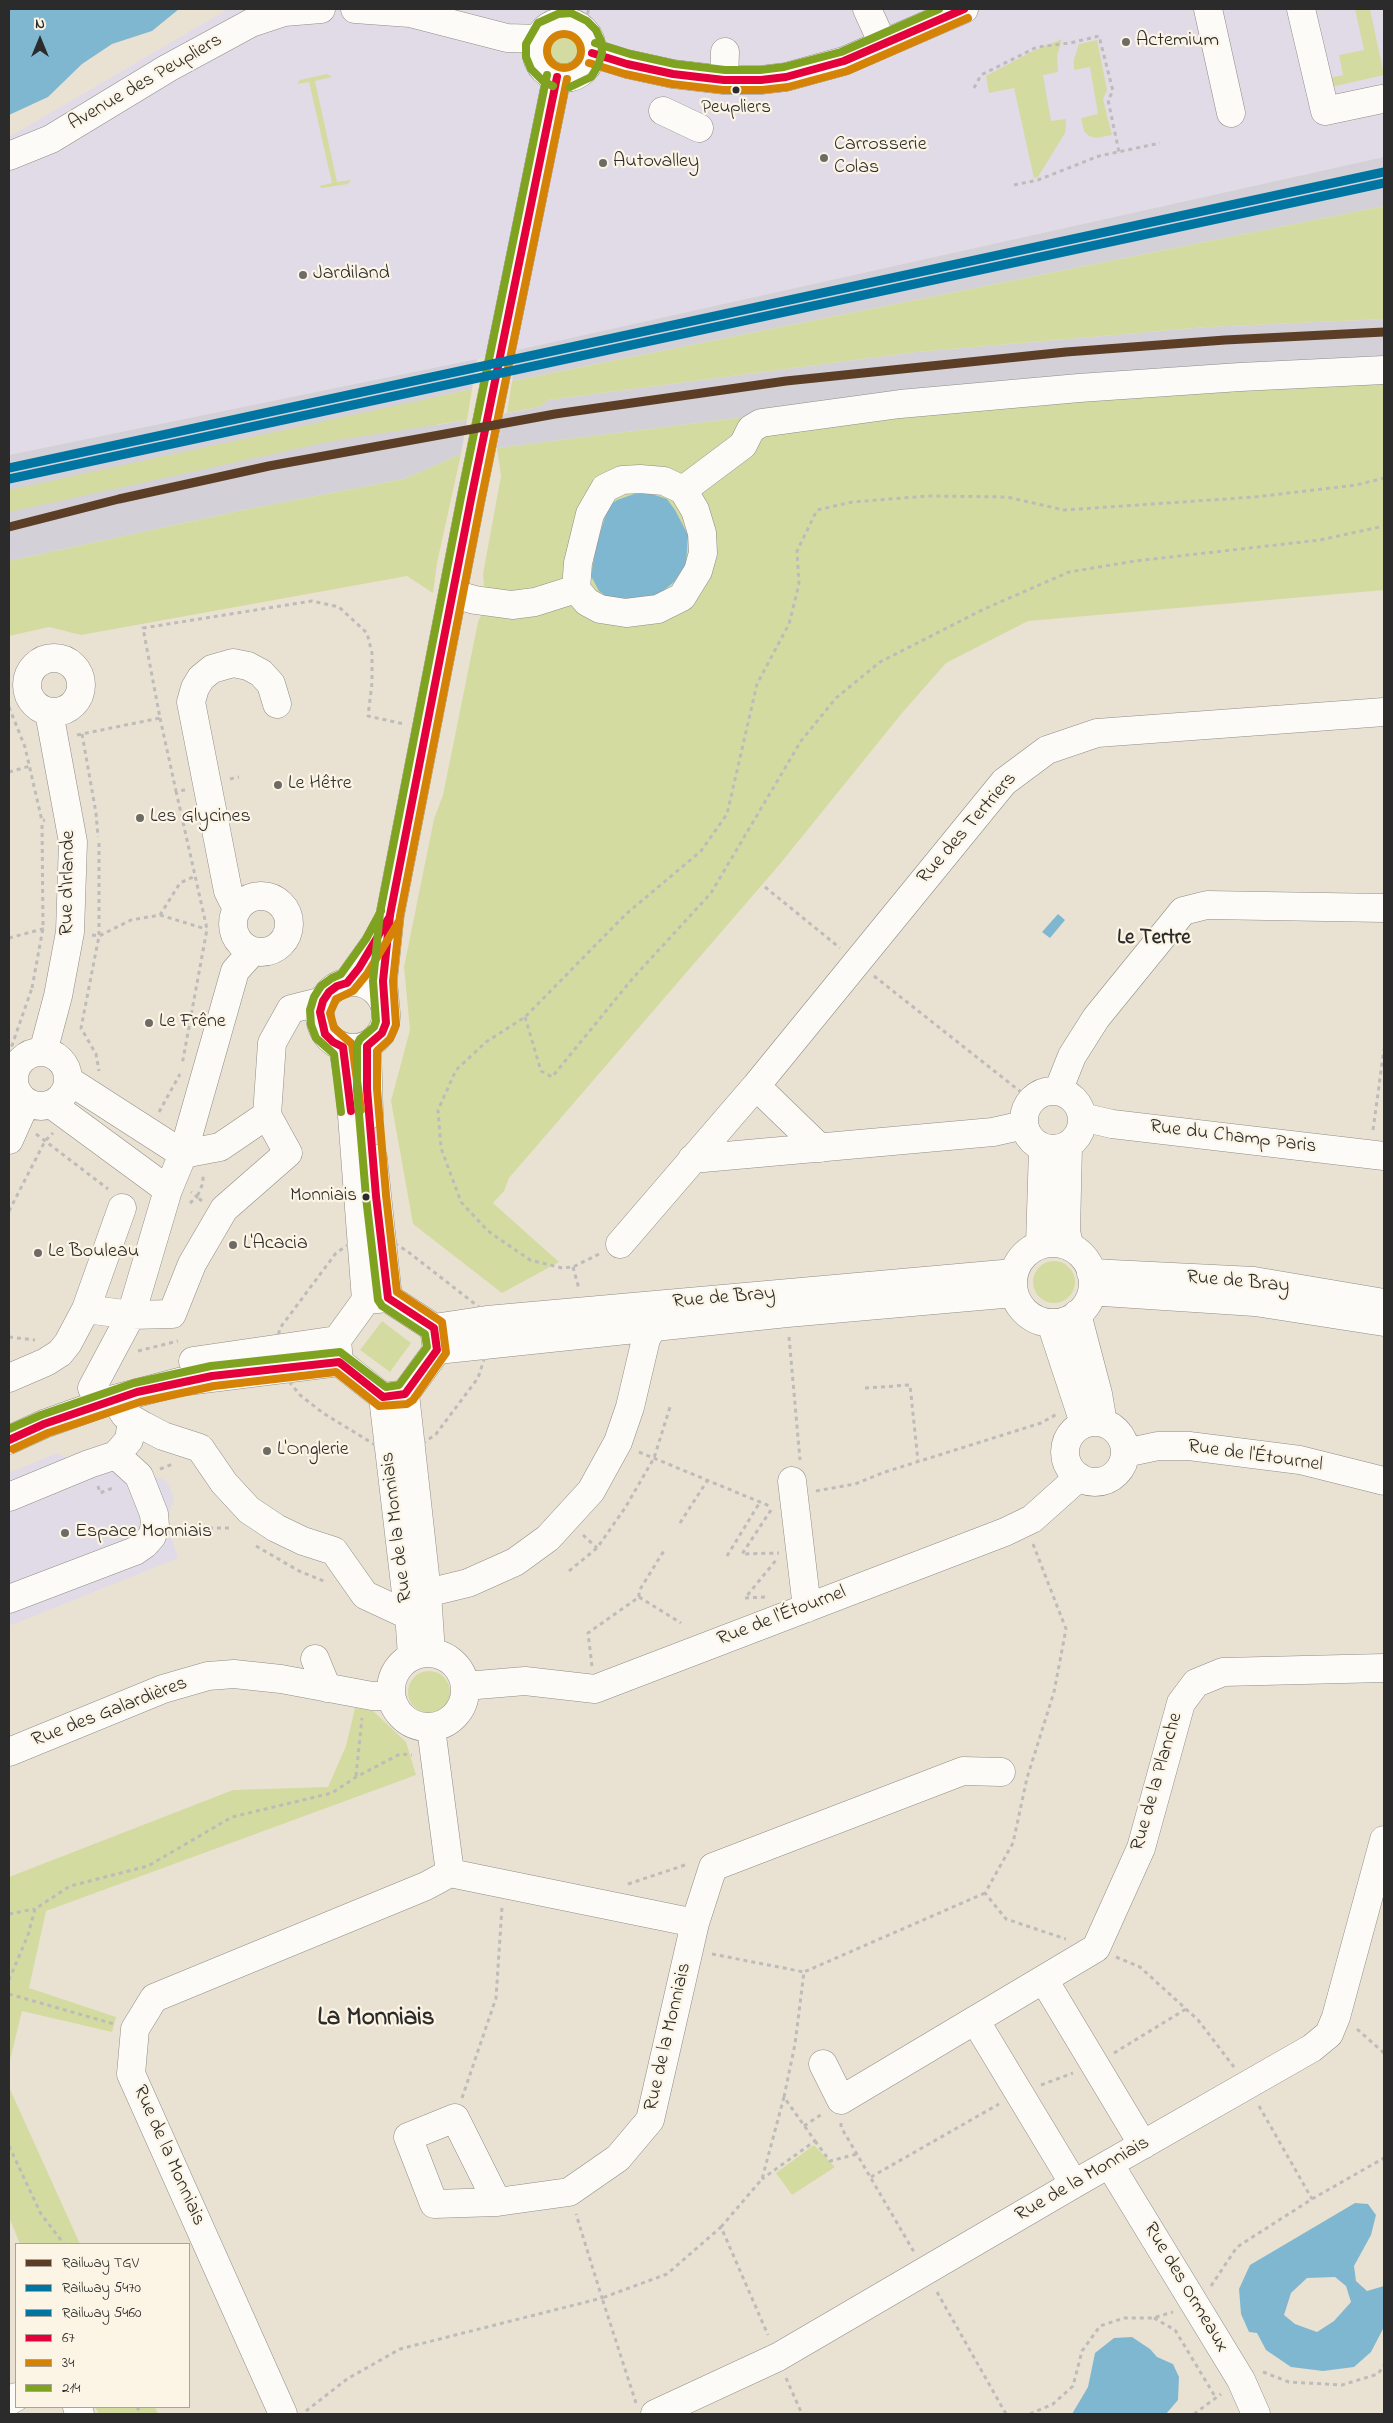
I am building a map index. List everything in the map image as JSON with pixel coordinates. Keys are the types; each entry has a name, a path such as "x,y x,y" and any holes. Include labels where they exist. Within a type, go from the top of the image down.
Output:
{"street":[{"name":"Avenue des Peupliers","path":"9,156 51,139 168,68 251,22 285,10 321,9"},
{"path":"355,9 410,13 507,38 538,39"},
{"path":"867,9 883,44"},
{"path":"581,25 589,62 576,75 558,77 550,74 539,63 536,47 538,39 544,31 552,26 581,25 650,70 724,80 761,80 786,77 844,61 964,9"},
{"path":"1208,9 1231,113"},
{"path":"1301,9 1325,111 1382,99"},
{"path":"724,80 725,52"},
{"path":"384,1003 379,993 370,986 358,982 347,982 337,986 323,1001 320,1012 323,1028 333,1042 355,1047 382,1033 386,1023 383,981 390,915 471,499 558,77"},
{"path":"663,111 699,128"},
{"path":"683,490 743,445 751,429 761,423 900,404 1078,388 1384,370"},
{"path":"640,479 664,481 683,490 695,510 702,533 703,553 698,571 682,597 658,609 626,613 600,609 587,602 576,589 578,563 590,514 605,488 622,480 640,479"},
{"path":"453,594 475,600 512,605 535,602 576,589"},
{"path":"237,909 228,891 191,702 195,688 201,678 212,669 234,663 248,666 261,673 271,684 277,704"},
{"name":"Rue d'Irlande","path":"43,1052 58,996 70,932 73,842 49,712"},
{"name":"Rue des Tertriers","path":"620,1244 756,1086 1004,782 1047,750 1097,733 1384,712"},
{"path":"252,897 272,898 281,904 287,911 290,921 289,933 284,942 272,951 262,953 252,952 243,947 236,937 233,918 237,909 252,897"},
{"path":"1058,1091 1072,1056 1096,1018 1184,911 1207,905 1384,908"},
{"path":"347,982 375,944 390,915"},
{"path":"9,1440 103,1394 131,1315 168,1190 183,1154 235,971 252,952"},
{"path":"86,1309 131,1315 172,1314 192,1264 224,1209 288,1153 268,1115 272,1043 291,1009 323,1001"},
{"path":"338,1351 377,1299 350,1090 355,1047"},
{"path":"9,1140 39,1103 65,1092 68,1080 63,1063 56,1056 43,1052 34,1053 25,1058 15,1071 14,1081 16,1090 39,1103 168,1190"},
{"path":"68,1080 183,1154 220,1147 268,1115"},
{"path":"756,1086 820,1148"},
{"path":"692,1159 993,1132 1027,1112 1039,1094 1058,1091 1075,1100 1082,1117 1080,1133 1056,1147 1031,1139 1027,1112"},
{"name":"Rue du Champ Paris","path":"1082,1117 1112,1124 1377,1155"},
{"path":"1040,1245 1056,1147"},
{"path":"1056,1147 1066,1232 1070,1247"},
{"path":"9,1378 46,1362 60,1353 68,1343 86,1309 122,1208"},
{"path":"1050,1243 1070,1247 1080,1253 1092,1282 1089,1300 1077,1314 1069,1319 1051,1322 1038,1320 1028,1314 1019,1304 1014,1283 1019,1261 1028,1251 1040,1245 1050,1243"},
{"name":"Rue de Bray","path":"1092,1282 1254,1281 1384,1303"},
{"name":"Rue de Bray","path":"1092,1282 1255,1302 1384,1322"},
{"name":"Rue de Bray","path":"488,1332 652,1328 787,1313 1014,1283"},
{"name":"Rue de Bray","path":"436,1339 488,1332 1014,1283"},
{"path":"9,1419 103,1394 179,1382 277,1350 338,1351 394,1396 436,1339 377,1299"},
{"path":"1077,1314 1098,1394 1094,1423"},
{"path":"1051,1322 1094,1423"},
{"path":"427,1593 468,1583 515,1562 548,1538 591,1492 618,1442 630,1407 646,1339 652,1328"},
{"path":"103,1394 132,1420 163,1436 200,1448 224,1483 249,1510 285,1533 334,1551 365,1595 408,1616"},
{"name":"Rue de la Monniais","path":"394,1396 400,1453 408,1616 421,1655"},
{"path":"9,1497 116,1455 129,1440 132,1420"},
{"path":"1094,1423 1112,1427 1124,1443 1125,1453 1119,1470 1111,1477 1099,1482 1088,1481 1079,1477 1067,1464 1065,1446 1068,1437 1094,1423"},
{"name":"Rue de l'Étournel","path":"1125,1453 1158,1446 1189,1446 1300,1460 1384,1482"},
{"name":"Rue de la Monniais","path":"400,1453 427,1593 421,1655"},
{"path":"9,1599 135,1551 152,1536 155,1526 154,1514 139,1476 116,1455"},
{"name":"Rue de l'Étournel","path":"465,1686 525,1680 595,1689 806,1601 1005,1532 1032,1519 1079,1477"},
{"path":"792,1481 784,1512 806,1601"},
{"path":"421,1655 443,1656 454,1664 462,1674 465,1686 464,1701 457,1714 446,1724 431,1728 417,1726 405,1720 378,1695 390,1684 394,1673 402,1663 421,1655"},
{"path":"315,1659 327,1688"},
{"name":"Rue de la Planche","path":"1096,1948 1141,1848 1180,1703 1196,1683 1223,1672 1384,1668"},
{"name":"Rue des Galardières","path":"9,1752 163,1689 208,1676 234,1674 262,1677 378,1695"},
{"path":"431,1728 450,1873 695,1923"},
{"path":"713,1867 963,1771 1001,1772"},
{"name":"Rue de la Monniais","path":"646,2410 778,2358 1074,2184 1312,2048 1329,2034 1336,2017 1384,1840"},
{"name":"Rue de la Monniais","path":"455,2118 408,2137 434,2204 497,2202 569,2192 618,2158 650,2120 688,1950 713,1867"},
{"name":"Rue de la Monniais","path":"283,2414 131,2074 135,2029 154,1998 426,1886 450,1873"},
{"path":"823,2064 841,2100 1096,1948"},
{"path":"1044,1980 1143,2145"},
{"path":"975,2020 1074,2184"},
{"path":"455,2118 497,2202"},
{"name":"Rue des Ormeaux","path":"1110,2165 1251,2376 1256,2414"}],"path":[{"path":"974,88 981,75 1038,47 1070,43 1099,36 1114,91 1108,100 1119,152"},
{"path":"1014,185 1038,180 1099,156 1160,144"},
{"path":"620,1244 573,1267 562,1268 530,1260 488,1231 461,1202 441,1148 438,1110 456,1070 486,1042 525,1017 626,914 700,851 726,814 757,684 789,624 799,584 797,551 817,510 852,502 928,496 1007,497 1064,510 1255,497 1356,486 1384,478"},
{"path":"525,1017 541,1071 552,1077 633,978 711,893 801,741 836,698 880,662 984,610 1069,572 1135,561 1320,540 1384,526"},
{"path":"9,772 30,766"},
{"path":"158,1114 180,1073 207,929 176,791"},
{"path":"32,988 43,928 42,821"},
{"path":"160,915 180,883 195,876"},
{"path":"765,887 856,962 1027,1112"},
{"path":"99,936 131,920 160,915 207,929"},
{"path":"1377,1155 1384,1049"},
{"path":"573,1267 578,1281"},
{"path":"277,1350 300,1395 323,1413 400,1453 436,1434 478,1378 488,1332"},
{"path":"790,1339 800,1464 792,1481"},
{"path":"866,1388 910,1384 918,1462"},
{"path":"569,1571 597,1548 625,1508 654,1458 670,1407"},
{"path":"806,1601 745,1598 782,1553 742,1554 784,1512 814,1492 854,1484 1041,1423"},
{"path":"638,1451 784,1512"},
{"path":"680,1524 707,1481"},
{"path":"727,1556 760,1502"},
{"path":"688,1950 804,1972 985,1893 1013,1843 1027,1778 1054,1692 1066,1630 1033,1544 1032,1519"},
{"path":"155,1526 231,1528"},
{"path":"582,1534 597,1548"},
{"path":"639,1597 639,1591 665,1549"},
{"path":"639,1597 681,1623"},
{"path":"595,1689 588,1633 639,1597"},
{"path":"356,1777 378,1695"},
{"path":"9,1914 35,1909 70,1886 148,1866 232,1818 332,1793 356,1777 400,1754 434,1756"},
{"path":"619,1887 702,1859 713,1867"},
{"path":"455,2118 496,1998 504,1884"},
{"path":"985,1893 1006,1919 1096,1948 1140,1967 1198,2020 1246,2085 1312,2199"},
{"path":"9,1980 28,1935 35,1909"},
{"path":"762,2179 784,2097 795,2044 804,1972"},
{"path":"9,1994 135,2029"},
{"path":"1336,2017 1361,2031 1384,2053"},
{"path":"784,2097 830,2160 857,2154"},
{"path":"841,2100 841,2127 1006,2414"},
{"path":"302,2414 347,2379 400,2349 602,2298 667,2274 721,2227 762,2179 815,2142"},
{"path":"9,2146 41,2214 63,2243"},
{"path":"1216,2292 1214,2284 1226,2261 1237,2247 1312,2199 1384,2158"},
{"path":"569,2192 602,2298 646,2410"},
{"path":"721,2227 802,2414"},
{"path":"1030,2414 1052,2404 1073,2386 1082,2351 1100,2326 1124,2318 1153,2318 1175,2330 1216,2398"},
{"path":"1194,2414 1251,2376 1289,2382 1342,2385 1378,2374 1384,2365"}],"shaded area":[{"path":"228,9 1384,9 1384,157 477,359 9,455 9,137"},
{"path":"1384,157 1384,206 512,381 517,350"},
{"path":"1384,319 1384,366 988,392 730,419 497,448 503,414 539,407 548,400 916,352 1207,327"},
{"path":"477,359 472,389 444,395 437,425 467,420 461,454 404,479 244,510 9,561 9,455"},
{"path":"57,1453 76,1463 160,1478 167,1481 174,1499 166,1520 178,1558 9,1626 9,1473"}],"green space":[{"path":"1355,9 1370,9 1384,75 1331,87 1329,78 1343,75 1339,55 1364,50"},
{"path":"563,32 570,33 575,37 579,42 579,56 575,61 570,65 563,66 556,65 551,61 547,56 546,49 547,42 551,37 556,33"},
{"path":"1062,39 1057,56 1058,72 1043,75 1051,121 1066,119 1065,133 1038,177 1034,178 1014,88 989,93 986,76 1031,52"},
{"path":"1097,40 1107,90 1103,99 1112,135 1096,138 1089,136 1084,131 1081,118 1098,114 1090,67 1074,70 1074,59 1079,44"},
{"path":"327,74 332,77 315,81 337,182 351,180 348,184 322,188 319,186 332,183 309,82 297,84 300,80"},
{"path":"1384,206 1384,319 1207,327 916,352 548,400 539,407 507,413 512,381"},
{"path":"1384,366 1384,590 1028,621 946,663 902,713 780,864 509,1178 504,1191 493,1203 559,1262 502,1293 413,1224 391,1101 410,1030 404,967 434,819 443,795 478,622 492,590 484,586 483,574 501,476 497,448 730,419 988,392"},
{"path":"472,389 467,420 332,441 9,512 9,490"},
{"path":"461,454 437,563 433,593 407,576 81,635 49,627 9,636 9,561 244,510 404,479"},
{"path":"1054,1261 1069,1267 1075,1282 1069,1297 1054,1303 1039,1297 1033,1282 1039,1267"},
{"path":"382,1321 411,1343 390,1372 360,1350"},
{"path":"433,1671 441,1674 447,1680 450,1692 447,1704 441,1710 425,1713 417,1710 411,1704 408,1688 411,1680 417,1674"},
{"path":"355,1708 373,1711 406,1742 416,1775 46,1911 29,1988 116,2017 112,2032 22,2011 9,2064 9,1877 233,1790 328,1787 346,1746"},
{"path":"9,2087 80,2243 20,2243 9,2217"},
{"path":"814,2145 835,2167 792,2195 776,2173"},
{"path":"96,2408 155,2408 158,2414 99,2414"}],"water":[{"path":"9,9 179,9 152,31 112,44 82,64 48,97 9,115"},
{"path":"637,493 649,493 667,499 675,510 688,535 686,564 674,582 659,594 632,600 613,601 599,591 591,576 596,547 608,507 617,500"},
{"path":"1058,914 1065,920 1050,938 1042,932"},
{"path":"1355,2203 1368,2204 1376,2215 1371,2235 1354,2266 1356,2281 1367,2291 1384,2286 1384,2327 1371,2352 1354,2367 1323,2371 1291,2367 1266,2350 1257,2333 1249,2332 1241,2314 1239,2289 1250,2265","holes":["1335,2277 1346,2286 1351,2302 1334,2321 1317,2332 1295,2324 1284,2315 1291,2293 1307,2278"]},
{"path":"1132,2337 1150,2349 1157,2357 1173,2364 1179,2377 1178,2400 1166,2414 1072,2414 1088,2387 1095,2353 1114,2338"}],"rail line":[{"name":"5460","path":"9,468 1384,172"},
{"name":"5470","path":"9,479 1384,183"},
{"name":"TGV","path":"9,527 119,499 269,466 555,414 786,381 1066,352 1225,340 1384,332"}],"transit line":[{"name":"214","path":"595,43 630,54 675,64 725,70 760,70 784,67 841,52 939,9"},
{"name":"67","path":"592,53 627,64 673,74 724,80 761,80 786,77 844,61 964,9"},
{"name":"214","path":"553,86 544,82 531,69 526,57 526,44 538,23 558,14 571,13 587,21 596,30 601,41 602,53 598,66 591,77 570,87"},
{"name":"34","path":"589,63 625,74 672,84 723,90 762,90 788,87 847,71 968,18"},
{"name":"34","path":"564,34 576,39 581,51 576,63 564,68 552,63 547,51 552,39 564,34"},
{"name":"214","path":"9,1429 41,1415 134,1383 211,1366 340,1352 386,1387 399,1385 427,1347 425,1334 382,1306 378,1300 366,1197 357,1090 357,1045 360,1039 374,1027 376,1021 373,981 380,913 461,497 547,75"},
{"name":"67","path":"9,1440 44,1424 137,1392 212,1376 339,1362 383,1397 405,1394 437,1350 434,1328 388,1298 376,1196 367,1089 367,1046 382,1033 386,1023 383,981 390,915 471,499 557,77"},
{"name":"34","path":"13,1449 48,1433 140,1402 214,1386 336,1372 379,1406 407,1404 413,1400 446,1353 442,1322 397,1292 377,1089 377,1051 390,1039 396,1025 393,981 400,916 481,501 567,79"},
{"name":"214","path":"341,1112 334,1054 316,1038 311,1025 310,1010 314,997 321,986 341,974 366,939 381,911"},
{"name":"67","path":"351,1111 343,1047 333,1042 325,1034 320,1012 323,1001 329,992 337,986 347,983 359,968 390,916"},
{"name":"34","path":"361,1110 352,1044 334,1028 330,1013 336,999 353,991 367,974 399,921"}],"place":[{"name":"Actemium","path":"1126,42"},
{"name":"Peupliers","path":"736,90"},
{"name":"Carrosserie Colas","path":"824,158"},
{"name":"Autovalley","path":"603,163"},
{"name":"Jardiland","path":"303,275"},
{"name":"Le Hêtre","path":"278,785"},
{"name":"Les Glycines","path":"140,818"},
{"name":"Le Frêne","path":"149,1023"},
{"name":"Monniais","path":"366,1197"},
{"name":"L'Acacia","path":"233,1245"},
{"name":"Le Bouleau","path":"38,1253"},
{"name":"L'Onglerie","path":"267,1451"},
{"name":"Espace Monniais","path":"65,1533"}],"district":[{"name":"Le Tertre","path":"1154,940"},
{"name":"La Monniais","path":"376,2020"}]}
